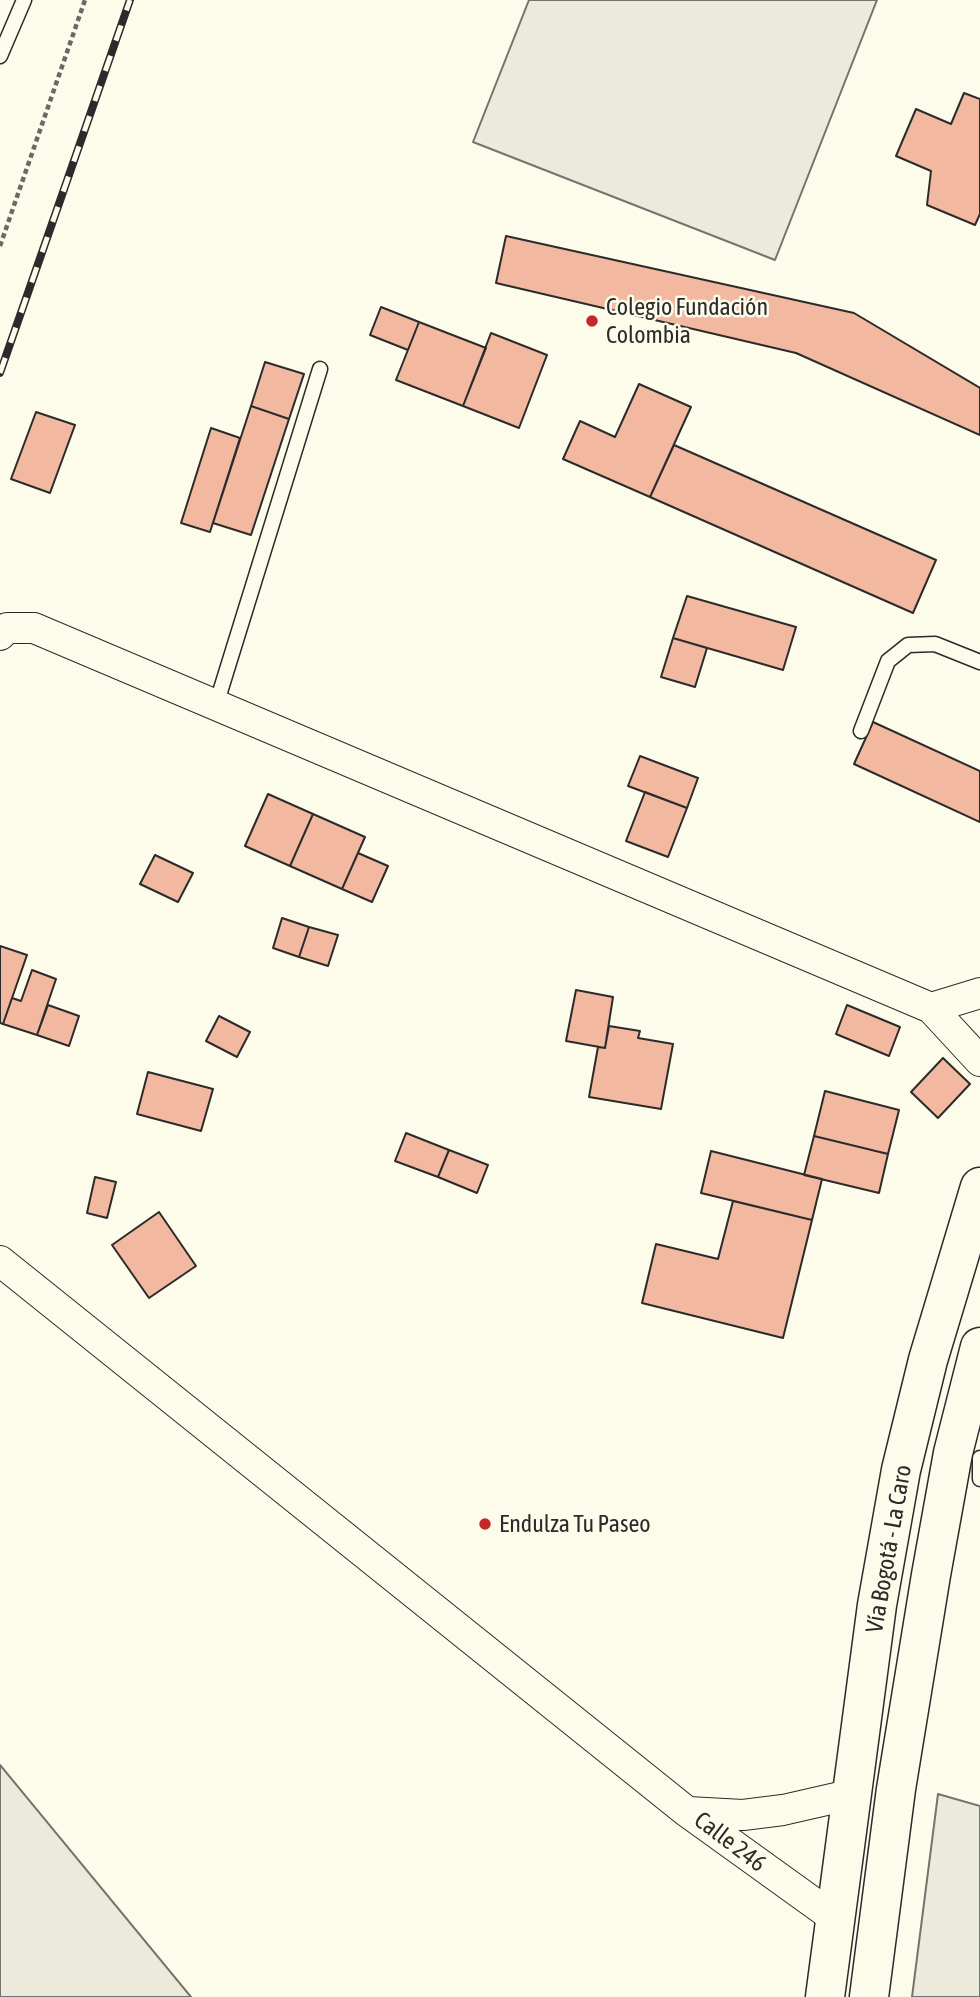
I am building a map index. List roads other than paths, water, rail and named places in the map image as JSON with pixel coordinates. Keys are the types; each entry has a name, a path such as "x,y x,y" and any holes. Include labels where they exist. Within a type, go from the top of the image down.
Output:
{"main road":[{"name":"Vía Bogotá - La Caro","path":"825,1997 877,1605 901,1470 928,1360 980,1187"},
{"name":"Vía Bogotá - La Caro","path":"869,1997 896,1788 931,1574 953,1453 980,1347"}],"street":[{"path":"0,635 7,628 34,628 931,1008 980,1061"},
{"path":"931,1008 980,993"},
{"path":"0,1261 686,1811"},
{"name":"Calle 246","path":"686,1811 743,1815 783,1810 853,1794"},
{"name":"Calle 246","path":"686,1811 836,1919"}],"lane":[{"path":"0,56 24,0"},
{"path":"216,705 320,369"},
{"path":"861,730 888,661 908,645 935,644 980,662"},
{"path":"980,1458 980,1479"}],"railway":[{"path":"0,373 130,0"}],"place":[{"name":"Colegio Fundación Colombia","path":"592,321"},
{"name":"Endulza Tu Paseo","path":"485,1524"}]}
